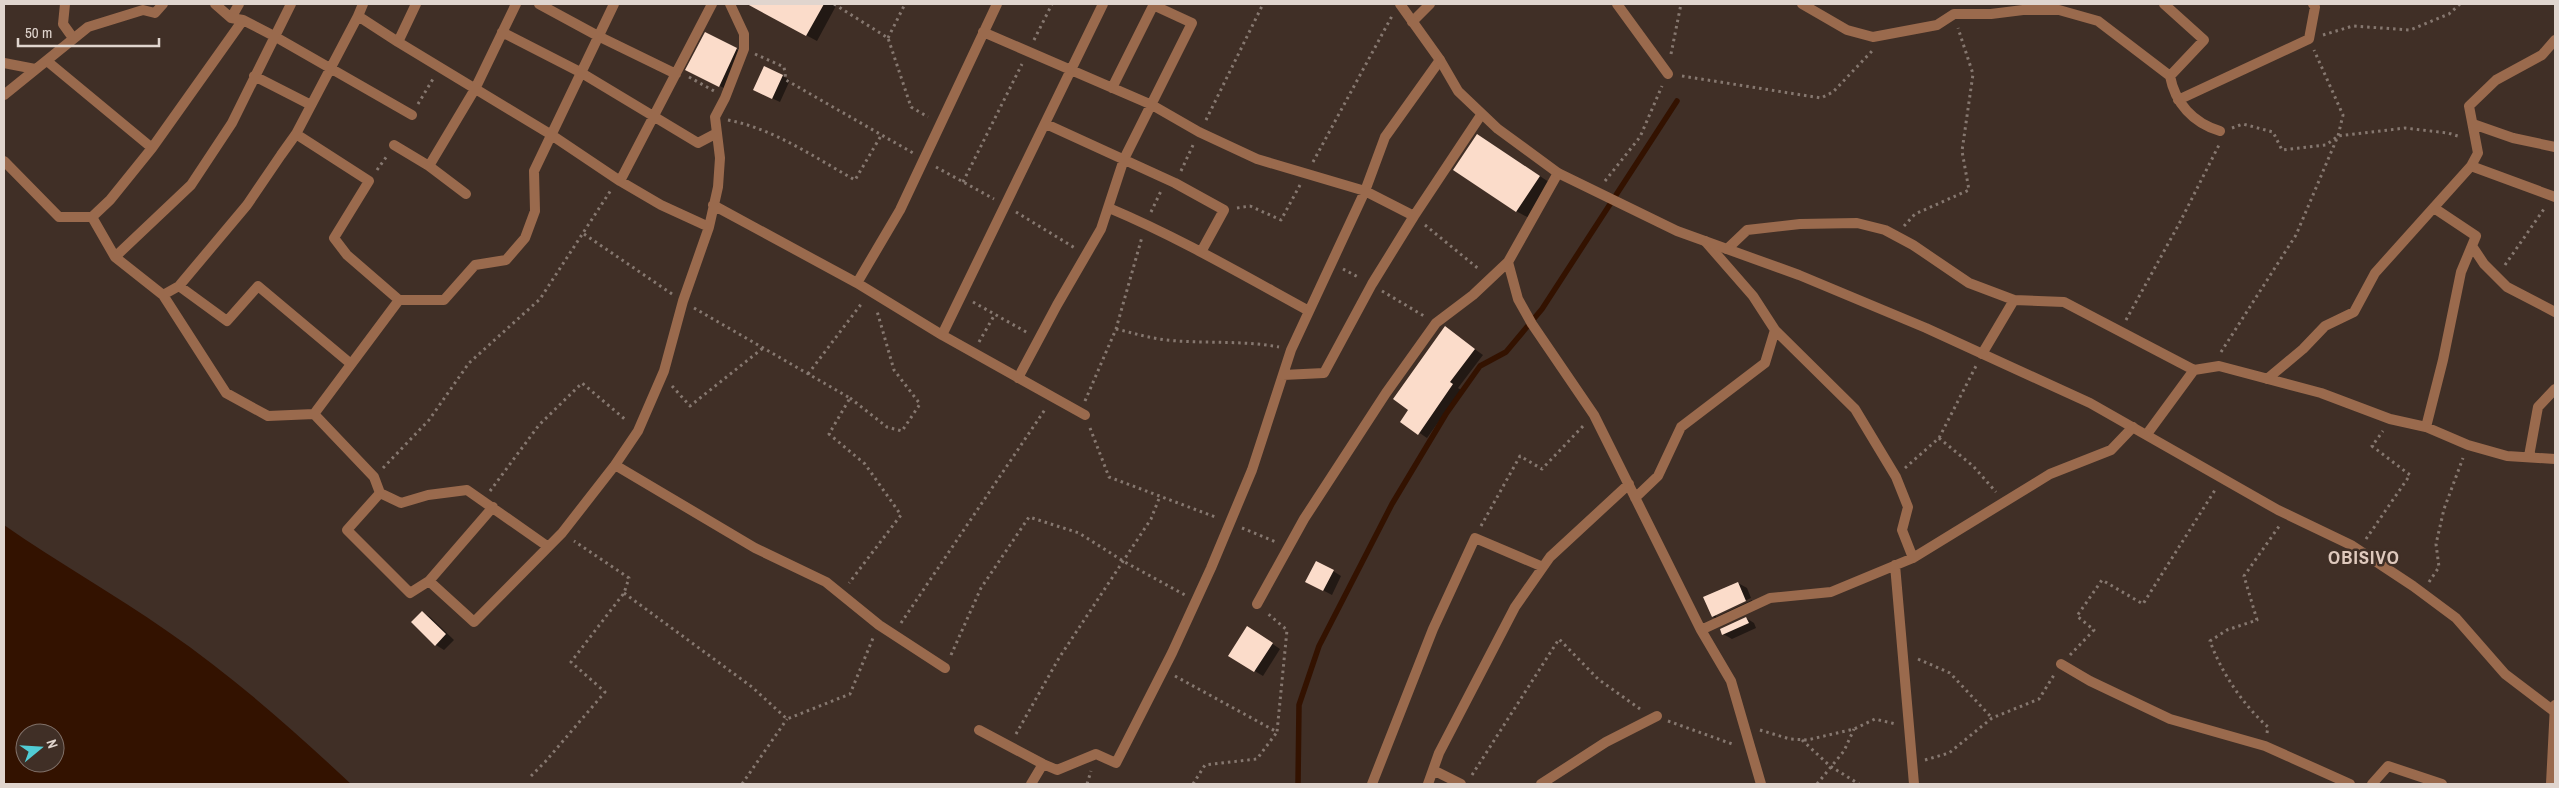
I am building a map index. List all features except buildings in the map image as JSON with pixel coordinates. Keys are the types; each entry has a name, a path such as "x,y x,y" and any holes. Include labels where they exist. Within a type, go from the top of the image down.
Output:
{"street":[{"path":"65,4 64,24 74,38"},
{"path":"4,95 88,27 143,10 155,13 163,4"},
{"path":"215,4 231,18 243,20 274,36 412,115"},
{"path":"231,18 239,4"},
{"path":"116,256 191,185 232,123 291,4"},
{"path":"163,295 179,286 246,205 296,134 364,4"},
{"path":"398,42 416,4"},
{"path":"429,166 475,89 516,4"},
{"path":"539,4 598,36 677,72"},
{"path":"296,134 369,181 334,238 347,255 400,300 444,300 474,265 506,260 525,238 535,212 534,171 550,134 614,4"},
{"path":"620,181 712,4"},
{"path":"429,581 474,622 547,546 562,533 614,466 638,431 663,374 683,301 709,227 720,158 715,117 725,98 744,49 744,34 730,4"},
{"path":"857,284 900,210 997,4"},
{"path":"942,335 1103,4"},
{"path":"1412,22 1430,4"},
{"path":"1617,4 1668,74"},
{"path":"1802,4 1815,6 1847,30 1873,37 1937,25 1956,9 1991,14 2023,10 2059,10 2089,18 2098,21 2170,76 2173,94 2188,112 2206,127 2220,131"},
{"path":"2164,4 2204,40 2170,76"},
{"path":"2178,100 2309,39 2315,7 2313,4"},
{"path":"1018,378 1038,339 1101,229 1124,159 1192,23 1154,5 1112,88"},
{"path":"1397,8 1412,22 1440,60 1458,91 1481,116 1541,163 1558,173 1599,195 1677,231 1799,274 2090,403 2288,515 2358,550 2421,592 2456,618 2505,674 2555,709 2551,784"},
{"path":"358,16 550,134 620,181 661,205 709,227"},
{"path":"4,161 59,217 92,217 110,200 152,148 243,20"},
{"path":"502,32 580,72 698,142 717,133"},
{"path":"983,32 1152,105 1199,132 1257,159 1365,191 1414,216"},
{"path":"2267,379 2303,349 2324,326 2354,312 2375,273 2403,239 2472,166 2478,153 2470,106 2496,80 2542,55 2555,40"},
{"path":"979,730 1057,770 1096,754 1116,763 1196,601 1230,523 1252,470 1291,350 1365,191 1385,137 1440,60"},
{"path":"47,61 152,148"},
{"path":"4,63 35,70"},
{"path":"254,76 311,105"},
{"path":"1283,375 1324,373 1372,284 1414,216 1481,116"},
{"path":"1046,124 1171,181 1224,210 1201,252"},
{"path":"2473,124 2512,138 2555,147"},
{"path":"394,145 429,166 466,194"},
{"path":"2472,166 2554,196"},
{"path":"1256,604 1304,519 1386,393 1418,351 1436,322 1473,295 1508,262 1558,173"},
{"path":"713,205 857,284 973,353 1083,414"},
{"path":"1109,208 1146,224 1201,252 1309,311"},
{"path":"2426,427 2443,360 2461,272 2476,236 2434,208"},
{"path":"92,217 116,256 163,295 226,392 268,416 314,414 374,477 380,493 401,503 428,496 467,490 547,546"},
{"path":"1727,249 1747,230 1800,224 1857,223 1885,230 1913,245 1969,283 2014,300 2064,302 2194,370 2219,366 2321,392 2390,419 2426,427 2468,445 2508,456 2555,458"},
{"path":"1706,241 1753,296 1775,330 1855,409 1896,477 1908,507 1902,530 1913,558"},
{"path":"2472,246 2507,288 2555,312"},
{"path":"1508,262 1518,299 1532,324 1594,415 1701,630 1731,681 1761,784"},
{"path":"179,286 227,321 258,286 351,364"},
{"path":"314,414 400,300"},
{"path":"1982,354 2014,300"},
{"path":"1635,498 1658,476 1681,427 1765,363 1775,330"},
{"path":"2147,434 2194,370"},
{"path":"2529,456 2538,407 2555,389"},
{"path":"1701,630 1770,598 1831,592 1913,558 2050,474 2111,450 2133,427"},
{"path":"614,466 755,548 826,582 879,624 945,668"},
{"path":"1428,784 1452,729 1515,607 1550,557 1628,484"},
{"path":"380,493 347,530 410,593 429,581 493,507"},
{"path":"1372,784 1433,629 1474,538 1542,567"},
{"path":"1896,565 1914,784"},
{"path":"2061,664 2090,681 2170,719 2265,746 2350,784"},
{"path":"1541,784 1606,742 1657,716"},
{"path":"1031,784 1043,764"},
{"path":"2372,784 2388,766 2442,784"},
{"path":"1433,770 1461,784"}],"path":[{"path":"834,4 888,38 910,107 940,123"},
{"path":"888,38 905,4"},
{"path":"963,182 1052,4"},
{"path":"1263,4 1199,132 1146,224 1116,329 1083,414 1109,477 1230,523 1288,548"},
{"path":"1599,195 1640,137 1668,74 1681,4"},
{"path":"2211,367 2296,235 2338,136 2342,116 2309,39 2353,26 2410,30 2449,14 2460,4"},
{"path":"1224,210 1250,206 1281,220 1397,8"},
{"path":"1895,236 1915,214 1969,190 1962,151 1973,74 1956,9"},
{"path":"1668,74 1821,98 1833,92 1888,34"},
{"path":"677,72 725,98"},
{"path":"715,117 747,124 782,139 855,180 882,134"},
{"path":"2119,332 2218,149 2220,131 2244,124 2273,132 2282,150 2326,145 2338,136 2405,128 2448,133 2476,141"},
{"path":"374,477 429,420 469,363 540,299 615,184 620,181"},
{"path":"2497,278 2554,196"},
{"path":"1414,216 1491,278"},
{"path":"584,234 683,301 850,398 887,427 902,431 920,404 894,370 871,292"},
{"path":"808,374 871,292"},
{"path":"961,296 1038,339"},
{"path":"973,353 994,314"},
{"path":"1116,329 1164,340 1214,343 1250,342 1291,350"},
{"path":"663,374 690,406 763,348"},
{"path":"1896,477 1939,438 1982,354"},
{"path":"483,500 539,425 582,383 638,431"},
{"path":"893,634 1053,397"},
{"path":"841,594 901,515 865,464 828,434 850,398"},
{"path":"1474,538 1520,456 1542,469 1594,415"},
{"path":"2358,550 2410,475 2372,446 2390,419"},
{"path":"1939,438 1973,466 2004,502"},
{"path":"2421,592 2439,567 2436,544 2444,509 2468,445"},
{"path":"1912,763 1948,753 1992,718 2039,699 2061,664 2094,630 2077,616 2102,580 2143,604 2222,478"},
{"path":"1010,746 1059,658 1151,520 1160,496"},
{"path":"2265,746 2268,727 2256,716 2233,684 2216,658 2210,641 2227,630 2257,620 2244,576 2288,515"},
{"path":"945,668 981,588 1029,517 1079,533 1123,561 1196,601"},
{"path":"531,776 605,692 570,662 624,593 629,578 562,533"},
{"path":"624,593 752,687 787,718"},
{"path":"1194,784 1205,765 1258,759 1277,732 1287,630 1256,604"},
{"path":"742,784 787,718 850,694 879,624"},
{"path":"1471,776 1559,639"},
{"path":"1902,653 1950,673 1992,718"},
{"path":"1163,670 1277,732"},
{"path":"1745,725 1790,739 1802,740 1854,729 1876,719 1909,727"},
{"path":"1817,784 1844,751 1854,729"},
{"path":"1802,740 1830,766 1859,784"}],"shaded area":[{"path":"4,525 147,617 192,649 262,704 351,784 4,784"}],"waterway":[{"path":"1298,784 1299,705 1319,646 1392,504 1446,414 1480,366 1506,352 1542,309 1677,101"}],"district":[{"name":"OBISIVO","path":"2364,557"}]}
